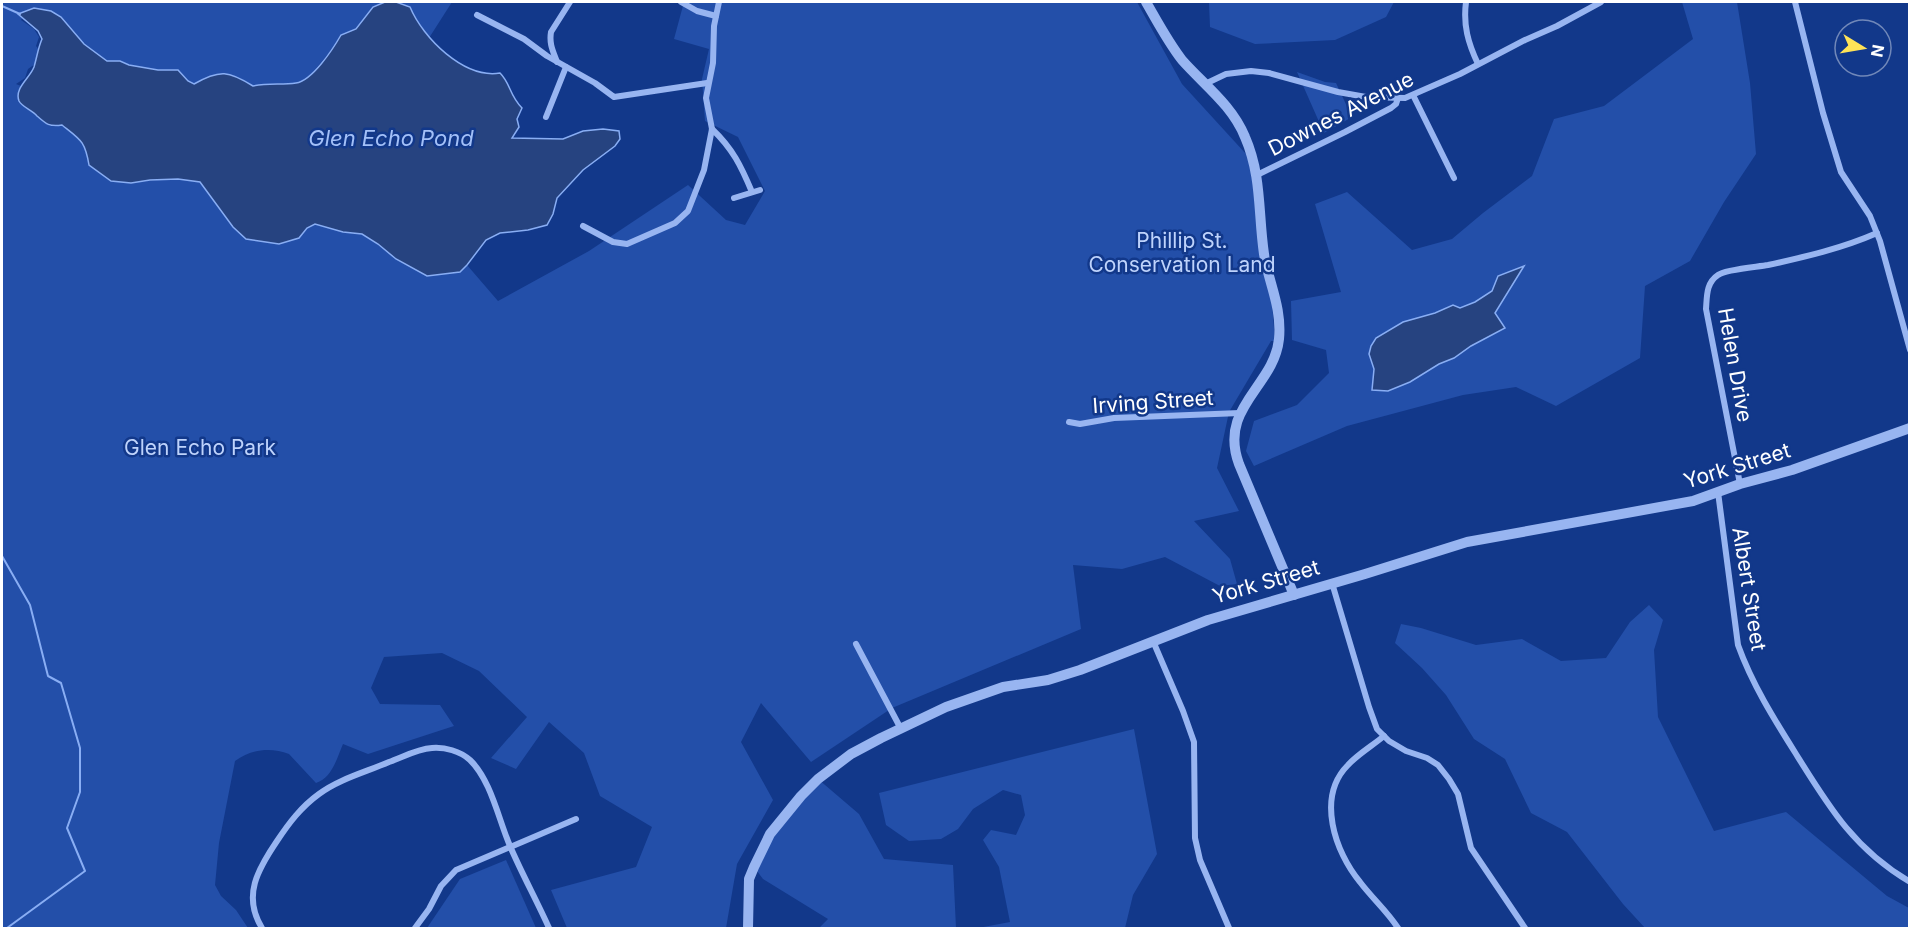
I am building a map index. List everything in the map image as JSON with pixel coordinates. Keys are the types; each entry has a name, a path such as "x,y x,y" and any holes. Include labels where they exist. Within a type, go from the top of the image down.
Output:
{"street":[{"path":"557,62 550,43 551,32 570,2"},
{"path":"681,2 697,11 716,16"},
{"path":"583,226 613,242 627,244 680,220 688,211 704,170 712,129 706,98 707,83 713,63 719,2"},
{"path":"1146,2 1180,57 1227,106 1240,125 1257,175 1263,248 1279,312 1280,332 1272,363 1240,413 1234,436 1235,453 1294,595"},
{"path":"1466,2 1467,38 1478,64"},
{"name":"Downes Avenue","path":"1257,175 1391,108 1396,104 1398,98 1413,95 1557,26 1601,2"},
{"path":"1796,2 1823,113 1841,172 1870,216 1877,233 1910,350"},
{"path":"477,15 524,39 614,97 707,83"},
{"path":"546,117 566,67"},
{"path":"1205,84 1226,74 1251,71 1269,73 1347,94 1398,98"},
{"path":"1413,95 1454,178"},
{"path":"712,129 727,144 737,159 752,192"},
{"path":"734,198 760,190"},
{"name":"Helen Drive","path":"1740,484 1706,309 1707,290 1712,280 1720,274 1803,256 1858,241 1877,233"},
{"name":"Irving Street","path":"1069,422 1080,424 1114,418 1240,413"},
{"name":"York Street","path":"747,928 749,879 761,851 786,813 815,782 837,764 866,746 946,707 1003,687 1048,680 1080,670 1208,620 1467,542 1693,501 1740,484 1792,471 1852,447 1910,428"},
{"name":"Albert Street","path":"1718,491 1738,645 1744,663 1763,700 1829,807 1863,848 1887,869 1910,882"},
{"path":"1332,583 1377,729 1406,751 1438,765 1458,794 1471,848 1526,928"},
{"path":"1152,640 1194,742 1195,838 1200,860 1229,928"},
{"path":"856,645 901,729"},
{"path":"1384,736 1347,765 1333,787 1331,805 1338,841 1349,867 1398,928"},
{"path":"262,928 253,900 255,877 265,858 298,812 320,793 339,782 431,748 449,749 465,756 477,769 549,928"},
{"path":"415,928 449,876 466,865 576,819"}],"green space":[{"path":"2,2 385,2 373,7 356,29 341,35 307,79 299,83 253,86 238,78 224,75 210,77 194,84 178,70 158,70 129,65 120,61 107,61 84,44 72,29 23,17 21,20 34,29 39,37 36,46 41,52 38,62 28,69 25,78 16,84 21,86 19,90 21,104 49,125 62,125 74,134 81,141 88,155 138,182 176,178 200,182 233,227 301,236 307,228 315,224 343,232 362,234 396,259 460,272 467,265 498,301 589,251 688,185 726,220 745,225 765,191 738,137 705,121 702,79 709,49 674,39 684,2 1137,2 1182,84 1246,154 1253,153 1269,263 1275,341 1271,341 1229,412 1217,468 1239,511 1194,521 1230,559 1237,584 1220,586 1165,557 1122,569 1073,565 1081,629 892,708 811,762 761,703 741,742 773,800 737,864 726,928 567,928 551,890 636,867 652,827 600,796 584,753 549,722 516,769 491,758 527,717 479,671 442,653 384,657 371,688 380,704 440,705 454,726 368,754 343,744 330,772 316,783 289,754 282,752 268,750 254,752 235,761 219,843 215,885 221,896 236,910 248,928 2,928"},
{"path":"396,2 452,2 429,38 416,21 410,7"},
{"path":"1209,2 1394,2 1386,17 1335,40 1255,44 1210,27"},
{"path":"1682,2 1737,2 1750,83 1756,154 1724,202 1690,261 1645,286 1640,358 1556,406 1516,387 1463,395 1347,426 1254,466 1246,451 1254,421 1297,405 1329,373 1326,350 1292,340 1291,301 1341,292 1315,204 1347,192 1412,250 1452,239 1532,176 1554,119 1604,106 1693,39"},
{"path":"1297,72 1325,82 1336,83 1352,117 1324,133"},
{"path":"1649,605 1663,620 1654,650 1658,717 1714,831 1786,812 1887,896 1909,908 1909,928 1645,928 1623,904 1567,832 1531,813 1505,759 1474,739 1446,695 1395,643 1401,624 1476,645 1522,639 1561,661 1606,658 1630,622"},
{"path":"1134,729 1157,854 1133,895 1125,928 978,928 1010,922 999,867 983,840 991,830 1016,835 1025,815 1021,795 1003,790 973,809 958,829 941,839 909,841 886,825 879,793"},
{"path":"818,779 859,814 884,859 953,865 956,928 819,928 828,919 763,879 754,867 761,851"},
{"path":"506,860 536,928 427,928 460,879"}],"water":[{"name":"Glen Echo Pond","path":"385,2 396,2 410,7 424,31 446,54 459,63 473,70 500,73 522,108 517,119 519,127 512,138 563,139 583,131 603,129 619,131 620,139 615,146 583,170 557,198 553,214 547,225 500,233 486,240 460,272 427,276 396,259 362,234 343,232 315,224 307,228 299,238 279,244 246,239 233,227 200,182 178,179 131,183 111,181 89,165 84,146 74,134 62,125 54,126 45,123 19,101 20,87 34,67 42,39 38,31 18,14 34,8 51,11 61,17 84,44 107,61 120,61 129,65 158,70 178,70 194,84 211,76 224,74 237,77 253,86 291,84 309,77 322,64 341,35 356,29 373,7"},
{"path":"1524,266 1495,313 1505,328 1410,382 1388,391 1372,390 1374,369 1369,354 1376,338 1403,322 1453,305 1460,308 1475,302 1492,291 1498,276"}],"waterway":[{"path":"2,6 20,14"},
{"path":"2,556 30,605 48,676 61,683 80,748 80,792 67,828 85,871 7,928"}],"park label":[{"name":"Phillip St. Conservation Land","path":"1182,253"},
{"name":"Glen Echo Park","path":"200,448"}]}
